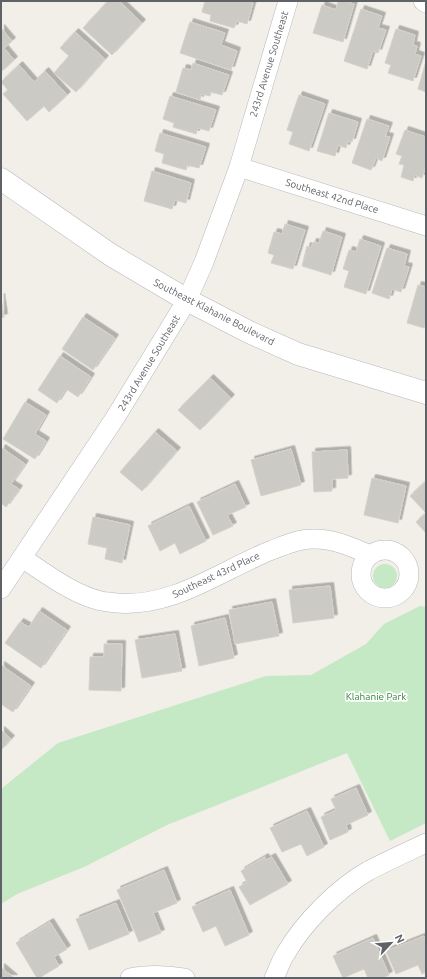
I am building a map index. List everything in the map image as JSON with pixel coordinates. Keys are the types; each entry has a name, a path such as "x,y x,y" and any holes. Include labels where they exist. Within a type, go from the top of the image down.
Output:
{"street":[{"name":"243rd Avenue Southeast","path":"1,589 115,418 186,300 204,262 239,167 288,1"},
{"name":"Southeast 42nd Place","path":"239,167 426,226"},
{"name":"Southeast Klahanie Boulevard","path":"1,180 111,255 186,300 249,332 298,354 426,393"},
{"name":"Southeast 43rd Place","path":"22,558 72,590 101,601 127,604 157,600 180,594 259,555 295,541 313,538 333,541 370,554"},
{"path":"274,978 285,953 305,926 343,888 368,872 426,843"},
{"path":"130,978 141,976 168,976 185,978"}],"green space":[{"path":"385,564 393,568 397,576 393,584 385,588 377,584 373,576 377,568"},
{"name":"Klahanie Park","path":"420,606 426,607 426,823 390,841 347,753 167,825 84,867 17,894 1,904 1,789 58,743 266,676 311,675 366,644 384,624"}],"building":[{"path":"108,1 119,1 142,23 112,55 83,28"},
{"path":"205,1 246,1 253,3 247,24 237,21 234,28 210,21 211,15 202,12"},
{"path":"338,1 354,4 343,42 313,33 322,5 336,10"},
{"path":"361,9 382,16 378,28 386,30 378,53 373,51 367,69 344,61"},
{"path":"190,22 225,33 221,45 237,51 231,70 180,53"},
{"path":"1,28 12,41 4,48 14,60 1,72"},
{"path":"396,29 415,35 413,45 417,46 415,54 421,56 413,81 388,73 391,65 385,63"},
{"path":"75,32 105,59 76,92 54,73 69,56 60,48"},
{"path":"426,61 426,92 418,89"},
{"path":"193,63 229,75 222,95 211,92 210,96 201,94 200,100 176,92 183,68 191,70"},
{"path":"19,65 34,82 45,71 67,95 49,112 44,106 27,121 3,94 8,90 1,82"},
{"path":"299,95 325,104 309,151 289,144 293,132 287,130"},
{"path":"170,96 216,110 209,131 198,128 196,134 173,127 174,123 163,119"},
{"path":"329,113 358,122 352,142 348,141 346,148 338,145 335,156 317,151"},
{"path":"367,119 389,126 385,136 390,137 382,161 376,158 371,170 352,163"},
{"path":"405,130 426,137 426,166 422,178 415,175 413,181 401,177 404,165 399,164 402,156 396,154"},
{"path":"160,133 206,147 199,168 187,165 186,170 162,163 164,154 155,151"},
{"path":"152,171 191,183 186,203 175,200 172,209 144,201"},
{"path":"285,224 305,230 293,269 271,263 274,255 268,253 274,232 282,234"},
{"path":"323,231 342,237 331,275 302,266 307,246 311,248 313,242 319,243"},
{"path":"360,239 381,246 366,294 344,287 349,271 343,269 349,250 356,252"},
{"path":"387,248 407,254 404,266 409,267 401,292 392,289 389,299 372,293"},
{"path":"418,285 426,287 426,322 424,328 407,323"},
{"path":"1,297 4,317 1,318"},
{"path":"83,317 115,338 93,370 62,349"},
{"path":"60,356 91,377 78,397 66,389 57,403 38,390"},
{"path":"210,378 231,398 200,430 178,410"},
{"path":"25,402 46,415 35,434 46,441 35,459 3,439"},
{"path":"155,432 177,451 142,491 120,472"},
{"path":"2,448 25,464 11,484 19,489 6,507 1,503"},
{"path":"291,449 301,485 261,496 251,460"},
{"path":"347,450 348,478 332,479 332,491 314,492 312,452"},
{"path":"372,478 406,486 398,523 364,515"},
{"path":"426,481 426,513 410,496"},
{"path":"235,484 246,507 227,515 233,526 213,535 197,502"},
{"path":"189,506 206,541 180,554 175,543 160,551 148,526"},
{"path":"426,513 426,533 416,522"},
{"path":"93,517 130,525 122,563 105,559 107,548 88,544"},
{"path":"330,586 334,618 293,623 289,590"},
{"path":"272,602 279,636 235,644 229,610"},
{"path":"39,611 67,630 41,668 5,643 20,622 29,627"},
{"path":"225,618 234,658 199,666 191,626"},
{"path":"175,634 182,671 142,678 135,640"},
{"path":"104,644 122,644 121,691 89,690 90,657 104,657"},
{"path":"1,665 31,686 13,712 1,704"},
{"path":"1,730 11,739 1,750"},
{"path":"356,788 368,815 346,825 348,832 330,840 321,817 336,810 331,799"},
{"path":"307,811 324,847 307,856 301,844 282,852 270,828"},
{"path":"265,857 266,860 272,857 288,884 250,905 239,887 247,882 241,871"},
{"path":"164,870 177,903 153,913 161,933 139,942 117,890"},
{"path":"230,890 249,935 225,946 216,926 203,932 192,907"},
{"path":"116,903 129,934 89,950 76,919"},
{"path":"50,922 67,949 54,957 59,966 37,978 16,943"},
{"path":"424,936 426,941 426,972 422,974 418,965 396,974 386,951"},
{"path":"373,938 389,975 382,978 368,978 364,969 343,978 333,956"},
{"path":"1,967 14,978 1,978"}]}
